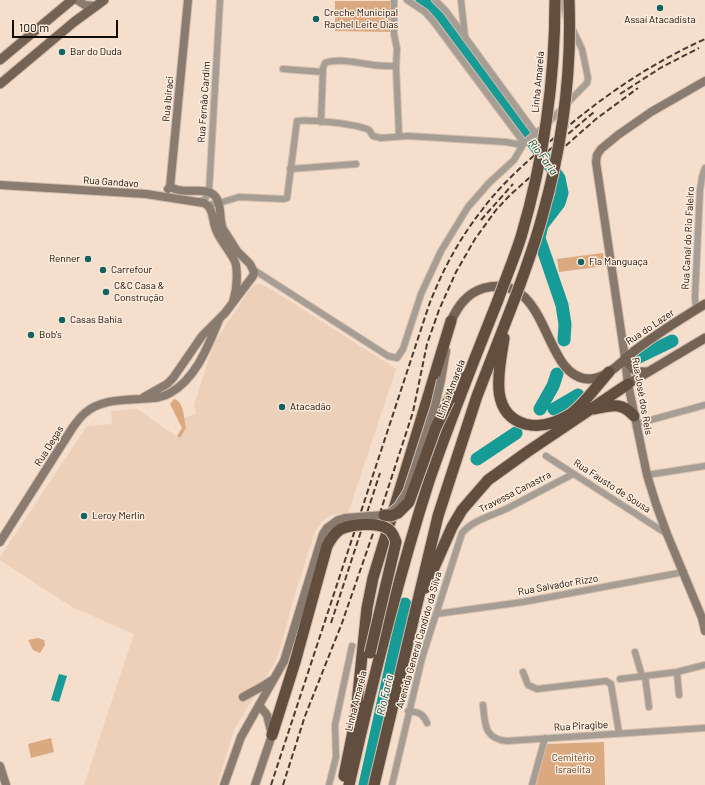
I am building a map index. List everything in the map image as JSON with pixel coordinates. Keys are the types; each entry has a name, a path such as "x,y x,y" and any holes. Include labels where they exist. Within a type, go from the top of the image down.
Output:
{"highway":[{"name":"Linha Amarela","path":"349,785 379,658 409,548 430,481 455,410 483,340 520,238 535,185 551,96 555,0"},
{"path":"374,785 438,516 477,396 506,324 543,216 565,108 569,66 569,0"},
{"path":"356,712 367,608 373,578 451,321"},
{"path":"506,324 499,374 499,389 501,402 506,411 519,422 527,425 543,425 560,420 579,406 609,372"},
{"path":"384,515 391,516 398,513 409,502 436,426 483,340"},
{"path":"413,618 452,527 462,510 473,496 488,480 526,452 628,384"},
{"path":"589,410 619,406 627,409 635,420"},
{"path":"272,735 289,662 327,546 331,538 336,533 349,526 373,524 387,528 394,536 396,542 356,712 342,785"}],"main road":[{"path":"0,60 72,0"},
{"path":"0,84 74,22 104,0"},
{"path":"451,321 461,303 471,294 481,289 490,287 503,287 522,295 533,308 542,320 560,361 573,373 582,378 590,379 609,372"},
{"name":"Rua do Lazer","path":"609,372 647,341 705,304"},
{"path":"628,384 705,338"},
{"path":"625,358 636,371 646,372"}],"street":[{"path":"77,0 85,5 96,6"},
{"name":"Rua Ibiraci","path":"170,187 188,0"},
{"name":"Rua Fernão Cardim","path":"209,192 220,0"},
{"path":"394,0 394,34 397,49 396,66 399,136"},
{"path":"407,0 425,12 433,20 528,140"},
{"path":"435,0 446,11 465,37 528,140"},
{"path":"461,0 465,37"},
{"path":"162,196 170,187 185,191 209,192 215,196 221,210 222,226 233,246 254,270 388,356 397,358 404,349 422,294 441,251 468,207 489,183 514,160 528,140 556,115 578,93 588,80 582,49 566,18 563,0"},
{"path":"321,122 323,66 327,62 356,62 396,66"},
{"path":"283,70 323,72"},
{"name":"Rua José dos Reis","path":"705,81 651,112 606,144 596,155 596,169 628,384 647,475 667,534 703,618 705,631"},
{"path":"356,164 290,169 297,121 354,126 369,130 373,136 381,138 399,136 506,142 528,140"},
{"name":"Rua Canal do Rio Faleiro","path":"696,309 695,297 700,190 705,168"},
{"name":"Rua Gandavo","path":"0,185 162,196 205,203 219,203 239,197 287,198 290,169"},
{"path":"209,192 205,199 205,203 212,212 216,230 224,246 237,268 245,278 251,278 254,274 254,270"},
{"path":"237,268 239,262 245,261"},
{"name":"Rua Degas","path":"233,302 238,287 237,268"},
{"name":"Rua Degas","path":"141,399 167,384 209,328 219,320 251,278"},
{"name":"Rua Degas","path":"0,542 73,427 84,414 94,406 103,403 158,398 171,392 182,384 197,365 206,350 219,320"},
{"path":"224,785 241,737 274,679 289,662 323,534 332,523 345,518 384,515 391,512 398,506 407,492 435,406 451,321"},
{"path":"182,384 182,375 194,356 199,341"},
{"path":"635,420 705,405"},
{"name":"Rua Fausto de Sousa","path":"546,456 667,534"},
{"path":"647,475 705,466"},
{"name":"Travessa Canastra","path":"467,528 573,474"},
{"name":"Avenida General Candido da Silva","path":"392,785 408,711 422,658 459,540 462,533 467,528"},
{"name":"Rua Salvador Rizzo","path":"436,614 522,602 684,572"},
{"path":"329,785 336,757 336,725 352,646"},
{"path":"635,652 644,676 649,707"},
{"path":"620,679 677,672 705,665"},
{"path":"523,672 528,685 538,689 606,681 609,682 611,684 619,733"},
{"path":"677,672 679,695"},
{"path":"243,697 274,679"},
{"path":"255,785 272,735 267,715 259,705"},
{"name":"Rua Piragibe","path":"483,705 485,724 489,733 498,740 507,741 705,728"},
{"path":"408,711 421,714 424,716 427,723"},
{"path":"532,785 545,738"},
{"path":"0,766 6,785"}],"shaded area":[{"path":"256,284 263,284 396,369 348,513 331,515 322,521 315,532 294,597 280,650 274,664 235,728 217,785 84,785 134,634 72,607 0,560 0,557 87,426 112,424 111,411 137,409 179,438 186,428 184,418 196,414 194,405 214,343 250,289"}],"green space":[{"path":"335,1 390,1 390,32 335,31"},
{"name":"Fla Manguaça","path":"603,253 605,266 559,272 557,259"},
{"path":"174,399 180,403 182,407 186,428 180,438 177,436 182,428 170,404"},
{"path":"38,638 44,640 45,645 40,653 33,650 28,640"},
{"path":"51,738 54,752 31,758 28,744"},
{"name":"Cemitério Israelita","path":"604,742 605,785 536,785 547,744"}],"water":[{"path":"59,674 67,676 59,702 51,700"}],"waterway":[{"name":"Rio Faria","path":"422,0 431,6 442,18 559,178 562,193 559,203 542,225 539,238 562,305 565,324 564,340"},
{"path":"639,357 672,341"},
{"name":"Rio Faria","path":"540,409 553,386 557,374"},
{"path":"554,409 578,395"},
{"name":"Rio Faria","path":"477,459 516,433"},
{"name":"Rio Faria","path":"365,785 405,604"}],"railway":[{"path":"271,785 429,305 445,268 459,244 488,202 516,172 558,134 598,103 638,75 659,62 705,39"},
{"path":"620,94 662,67 699,48"},
{"path":"283,785 305,716 342,623 378,519 413,412 427,344 439,310 456,272 475,239 496,210 511,194 596,119 638,88"},
{"path":"534,163 594,112"},
{"path":"481,220 513,184"},
{"path":"331,623 380,473"}],"place":[{"name":"Assaí Atacadista","path":"660,8"},
{"name":"Creche Municipal Rachel Leite Dias","path":"316,19"},
{"name":"Bar do Duda","path":"62,52"},
{"name":"Renner","path":"88,259"},
{"name":"Fla Manguaça","path":"581,262"},
{"name":"Carrefour","path":"103,270"},
{"name":"C&C Casa & Construção","path":"106,292"},
{"name":"Casas Bahia","path":"62,320"},
{"name":"Bob's","path":"31,335"},
{"name":"Atacadão","path":"282,407"},
{"name":"Leroy Merlin","path":"84,516"}]}
